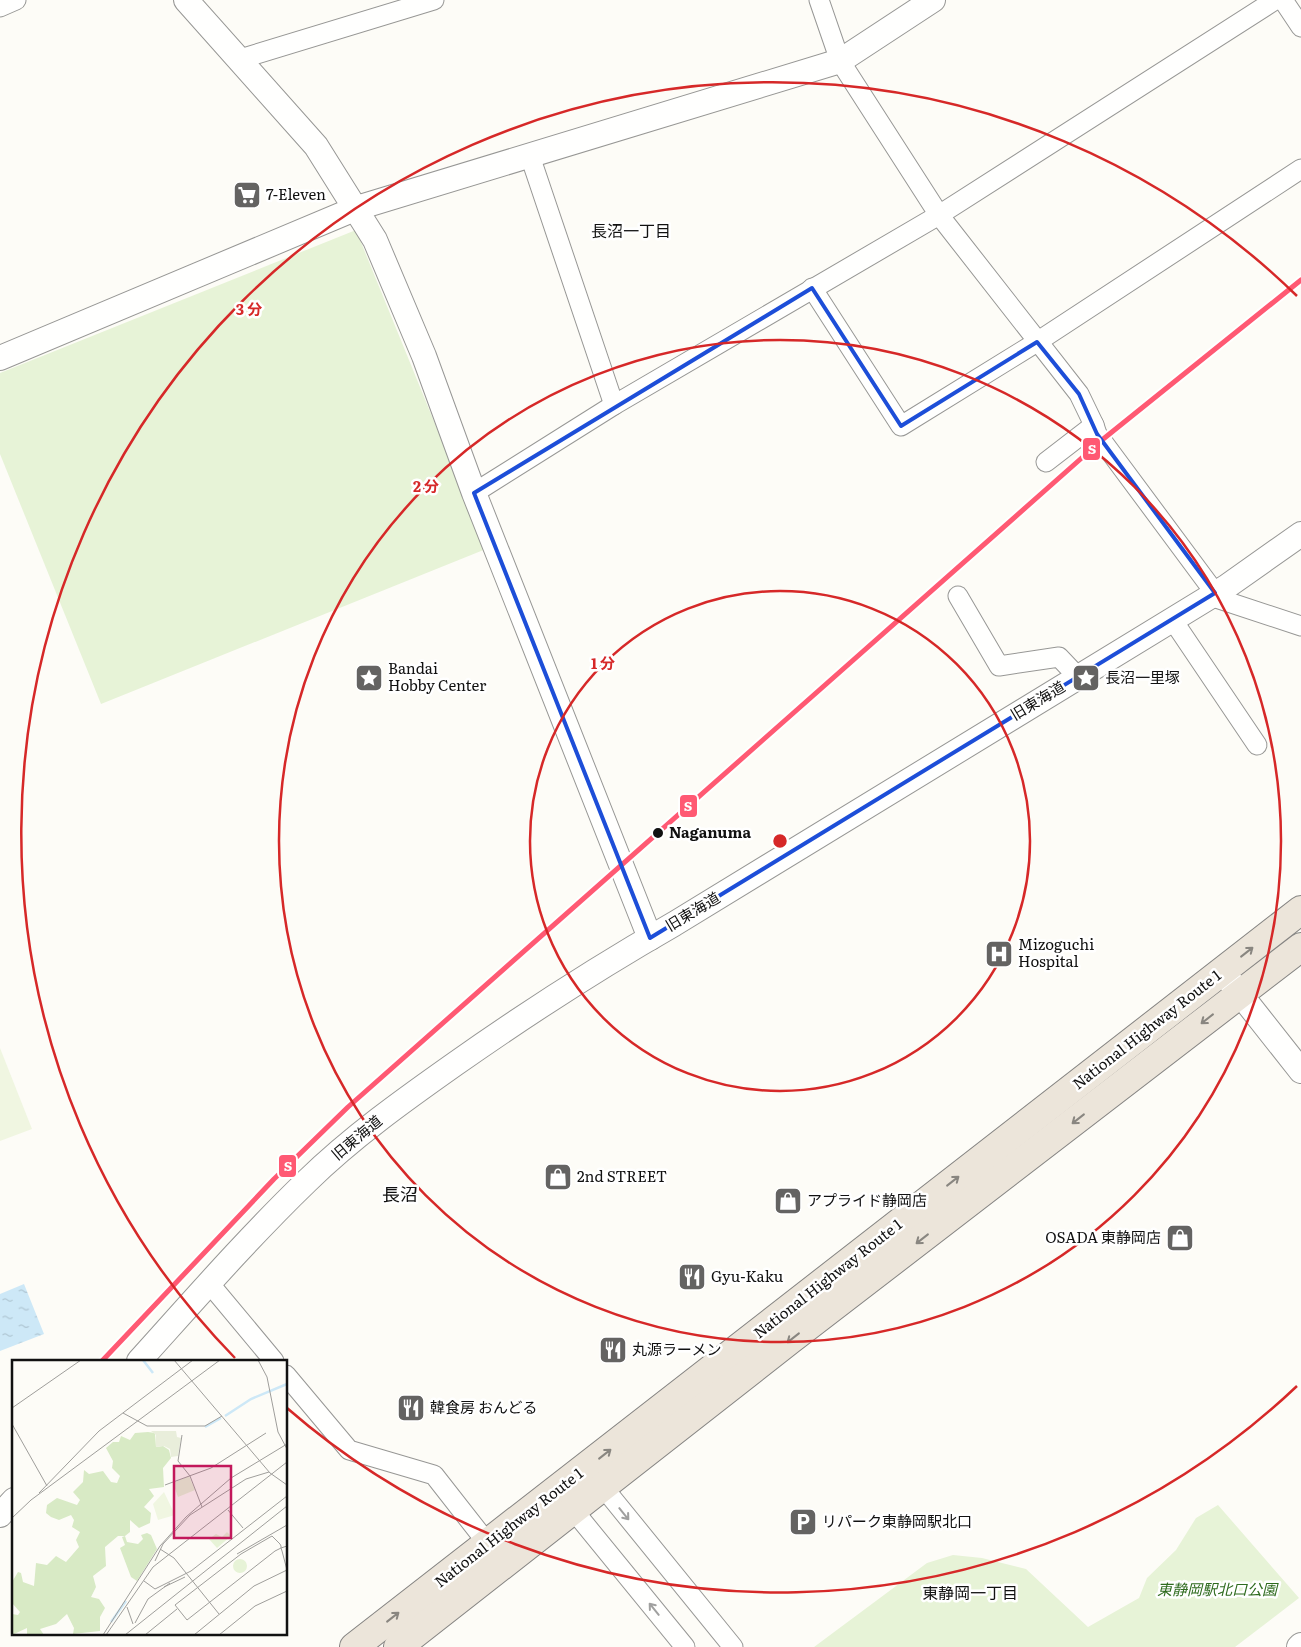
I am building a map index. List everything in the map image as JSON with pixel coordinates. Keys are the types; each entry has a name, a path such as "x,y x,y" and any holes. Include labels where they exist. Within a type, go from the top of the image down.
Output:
{"highway":[{"name":"National Highway Route 1","path":"354,1647 1301,910"},
{"name":"National Highway Route 1","path":"398,1647 797,1334 1301,947"}],"street":[{"path":"0,7 16,0"},
{"path":"186,0 316,146 357,208 375,240 405,307 474,493 650,938"},
{"path":"240,59 434,0"},
{"path":"819,0 840,61 939,215 1079,394 1097,434 1213,595 1301,626"},
{"path":"0,358 357,208 840,61 932,0"},
{"path":"474,493 614,405 939,215 1275,0"},
{"path":"1283,0 1301,27"},
{"path":"530,156 614,405"},
{"path":"812,288 901,426 1037,342 1301,169"},
{"path":"1046,462 1094,425"},
{"name":"旧東海道","path":"141,1360 307,1180 371,1125 508,1027 614,958 650,938 1213,595 1301,534"},
{"path":"958,596 999,666 1059,657 1078,677"},
{"path":"1172,619 1257,745"},
{"path":"1222,971 1301,1071"},
{"path":"209,1284 273,1360"},
{"path":"288,1377 349,1450 434,1475 488,1544"},
{"path":"685,1647 574,1510 572,1479 603,1487 733,1647"},
{"path":"0,1515 12,1502"}],"highlighted area":[{"path":"812,288 901,426 1037,342 1079,394 1097,434 1215,593 650,938 474,493"}],"green space":[{"path":"356,230 486,549 101,704 0,454 0,373"},
{"path":"0,1048 32,1129 0,1141"},
{"name":"東静岡駅北口公園","path":"1218,1505 1299,1598 1235,1647 814,1647 927,1563 953,1555 982,1558 1026,1569 1088,1627 1139,1598 1147,1578 1176,1550 1196,1518"}],"water":[{"path":"24,1284 44,1334 0,1351 0,1294"}],"transit line":[{"name":"S","path":"103,1360 274,1179 348,1107 1102,440 1301,280"}],"place":[{"name":"7-Eleven","path":"247,195"},
{"name":"Bandai Hobby Center","path":"369,678"},
{"name":"長沼一里塚","path":"1086,678"},
{"name":"Naganuma","path":"658,833"},
{"name":"Mizoguchi Hospital","path":"999,954"},
{"name":"2nd STREET","path":"558,1177"},
{"name":"アプライド静岡店","path":"788,1201"},
{"name":"OSADA 東静岡店","path":"1180,1238"},
{"name":"Gyu-Kaku","path":"692,1277"},
{"name":"丸源ラーメン","path":"613,1350"},
{"name":"韓食房 おんどる","path":"411,1408"},
{"name":"リパーク東静岡駅北口","path":"803,1522"}],"district":[{"name":"長沼一丁目","path":"631,231"},
{"name":"長沼","path":"400,1195"},
{"name":"東静岡一丁目","path":"970,1593"}]}
